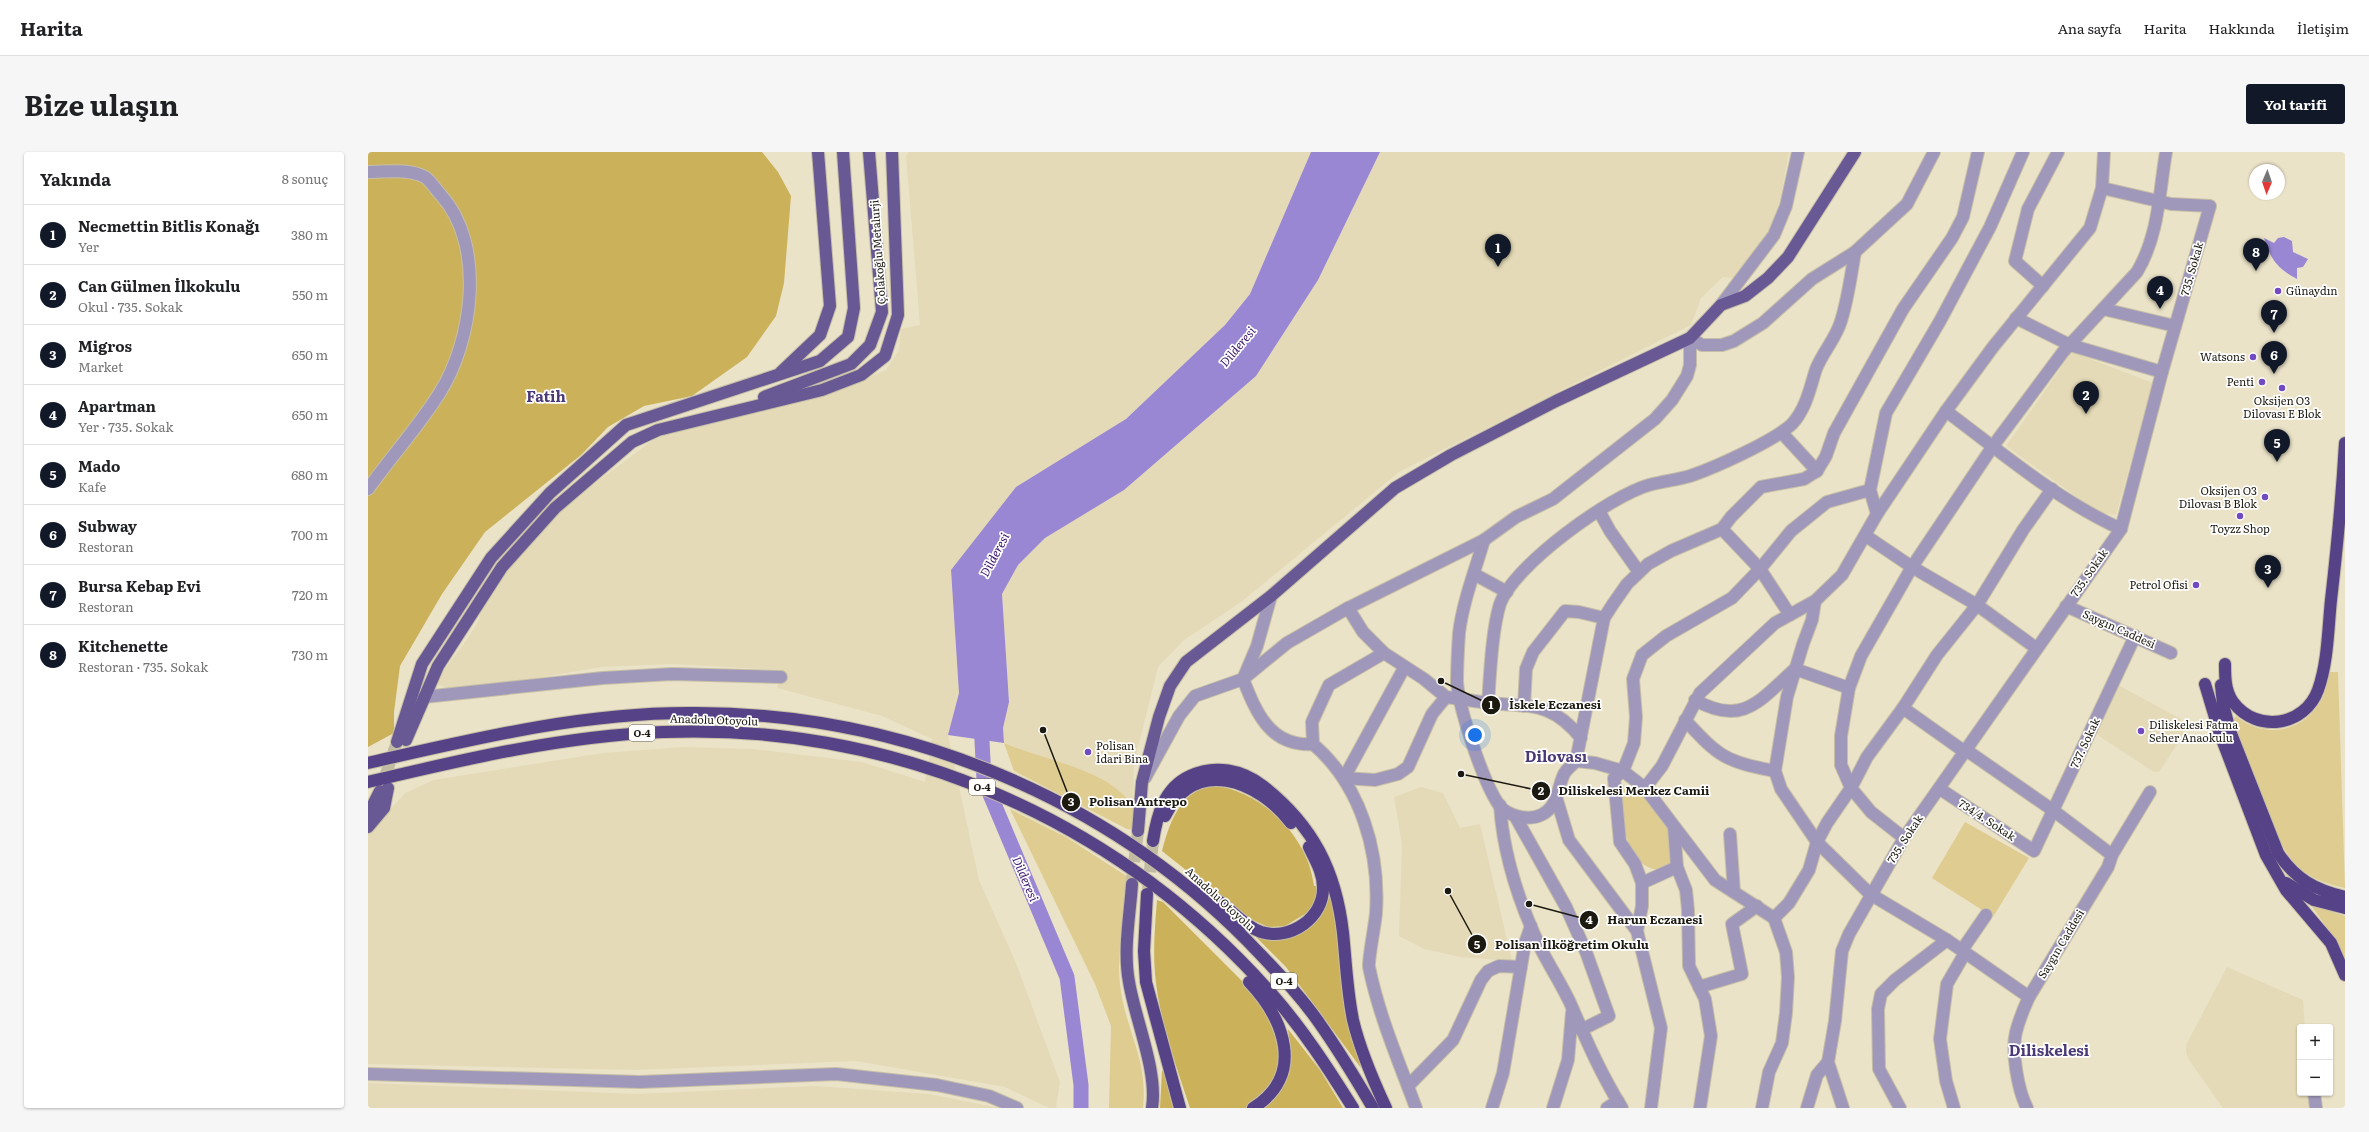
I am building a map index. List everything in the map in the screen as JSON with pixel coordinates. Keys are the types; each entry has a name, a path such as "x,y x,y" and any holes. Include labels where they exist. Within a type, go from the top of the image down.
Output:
{"highway":[{"path":"2344,902 2308,885 2286,865 2278,853 2226,716 2221,685 2225,664 2228,692 2230,697 2242,711 2254,718 2268,723 2292,719 2302,713 2314,697 2323,670 2329,624 2345,443"},
{"path":"2205,684 2220,734 2258,838 2286,890 2331,943 2345,975"},
{"name":"Anadolu Otoyolu","path":"368,763 519,729 625,716 687,712 750,714 822,722 912,743 978,765 1037,791 1114,833 1172,873 1231,923 1276,971 1319,1022 1373,1108"},
{"name":"Anadolu Otoyolu","path":"368,782 469,758 555,742 662,732 712,731 772,736 844,745 918,765 976,784 1044,815 1099,846 1165,893"},
{"path":"1172,873 1218,900 1244,922 1261,932 1277,934 1294,930 1310,918 1320,906 1323,896 1320,870 1305,840 1288,819 1268,800 1245,785 1225,779 1210,780 1196,784 1182,793 1171,804 1165,816 1156,844 1156,825 1165,800 1173,788 1185,778 1199,771 1216,769 1238,772 1258,782 1282,801 1298,818 1326,862 1337,895 1353,1021 1363,1054 1386,1108"},
{"path":"2276,872 2290,886 2306,896 2344,902"},
{"path":"1165,893 1260,994 1276,1019 1284,1044 1281,1078 1272,1092 1253,1108"},
{"name":"O-4","path":"1165,893 1208,929 1272,994 1307,1039 1353,1108"},
{"path":"1180,1108 1146,982 1144,951 1150,896 1150,953 1152,982 1157,1007 1186,1108"}],"main road":[{"path":"778,374 820,335 830,306 818,152"},
{"path":"843,152 854,308 848,337 820,361 626,426 550,493 491,558 422,664 401,741 438,666 502,568 555,508 632,442 658,430 822,390 862,375 885,356 898,315 892,152"},
{"name":"Çolakoğlu Metalurji","path":"714,416 851,364 870,345 882,312 869,152"},
{"path":"1138,831 1142,782 1170,686 1186,662 1271,596 1395,488 1451,455 1549,405 1690,338 1722,305 1745,296 1768,278 1788,257 1855,152"},
{"path":"368,815 384,789 384,808 368,827"},
{"path":"1132,884 1128,944 1128,980 1152,1075 1152,1108"}],"street":[{"path":"1722,305 1774,235 1786,206 1798,152"},
{"path":"1142,782 1179,716 1195,696 1243,679 1287,643 1348,608 1484,540 1516,517 1553,499 1655,419 1672,400 1687,376 1690,365 1690,338 1702,344 1712,346 1734,341 1763,323 1812,279 1855,252 1907,204 1934,152"},
{"path":"1515,816 1533,817 1542,815 1557,800 1564,774 1576,761 1604,618 1627,584 1648,564 1671,551 1722,529 1731,517 1761,487 1804,479 1817,471 1826,456 1834,433 1903,309 1952,238 1963,217 1978,152"},
{"path":"1877,514 1870,490 1886,413 1940,321 1986,234 2011,183 2023,152"},
{"path":"2043,286 2015,261 2028,209 2058,152"},
{"path":"1645,788 1662,766 1695,700 1717,676 1775,623 1815,601 1842,575 1866,536 1877,514 1946,411 2016,318 2090,228 2102,188 2104,152"},
{"path":"1904,838 1871,812 1851,788 1841,765 1841,736 1849,688 1861,656 1912,567 1993,446 2070,345 2137,272 2143,261 2156,224 2166,152"},
{"path":"368,172 407,172 426,178 447,202 464,233 470,270 468,315 456,360 439,394 368,488"},
{"path":"2102,188 2159,201"},
{"name":"735. Sokak","path":"1828,1062 1835,1021 1842,951 1870,894 1904,838 1940,789 2036,648 2121,529 2162,372 2210,206 2159,201"},
{"path":"1488,702 1491,664 1500,604 1511,585 1538,555 1599,511 1636,489 1688,477 1709,469 1782,433 1802,411 1817,367 1841,322 1855,252"},
{"path":"2103,309 2175,326"},
{"path":"2016,318 2070,345 2162,372"},
{"path":"1946,411 2052,489 2098,519 2121,529"},
{"path":"1782,433 1817,471"},
{"path":"1774,918 1789,903 1809,870 1817,842 1827,823 1851,788 1867,758 1903,708 1937,655 1977,605 2023,530 2052,489"},
{"path":"1636,930 1642,906 1642,884 1635,864 1620,842 1614,778 1623,771 1634,743 1636,717 1633,679 1642,655 1666,636 1732,598 1760,569 1791,531 1827,502 1870,490"},
{"path":"1599,511 1610,531 1639,572"},
{"path":"1722,529 1760,569 1790,615"},
{"path":"1866,536 1912,567 1977,605 2036,648"},
{"path":"1484,540 1465,599 1459,634 1458,682 1460,699 1482,767 1500,806 1502,831 1519,896 1539,945 1572,1007 1581,1030 1620,1104 1607,1108"},
{"path":"1474,574 1507,592"},
{"path":"1271,596 1257,646 1243,679 1260,717 1271,731 1287,741 1313,744"},
{"path":"1815,601 1812,620 1787,697 1776,771 1781,788 1817,842 1870,894 1964,951 2029,997"},
{"name":"Saygın Caddesi","path":"2066,606 2135,636 2171,654"},
{"path":"1348,608 1363,632 1384,653 1404,668 1424,679 1446,697 1537,707 1558,713 1581,738"},
{"path":"1524,706 1526,669 1533,652 1565,611 1579,612 1604,618"},
{"name":"737. Sokak","path":"2034,851 2135,636"},
{"path":"1384,653 1329,685 1312,722 1313,744 1344,778 1357,802 1372,846 1377,897 1375,933 1368,965 1381,1016 1416,1108"},
{"path":"1344,778 1404,668"},
{"path":"1795,669 1849,688"},
{"path":"1695,700 1710,709 1724,712 1738,712 1759,701 1795,669"},
{"path":"424,697 603,678 672,674 781,677"},
{"path":"1344,778 1375,780 1398,774 1408,768 1432,714 1446,697"},
{"path":"1903,708 2054,811 2112,855"},
{"path":"1686,720 1706,744 1724,757 1739,764 1776,771"},
{"path":"1576,761 1595,763 1623,771 1645,788 1715,880 1774,918 1786,952 1788,977 1786,1012 1782,1043 1769,1072 1762,1108"},
{"name":"734/4. Sokak","path":"1940,789 2034,851"},
{"name":"Saygın Caddesi","path":"2027,1108 2018,1079 2016,1033 2029,997 2108,867 2112,855 2150,792"},
{"path":"1557,800 1569,840 1636,930 1661,1028 1651,1108"},
{"path":"1500,806 1515,816 1566,907 1586,952 1608,1016 1581,1030"},
{"path":"1674,827 1677,867 1686,890 1689,966 1705,999 1711,1036 1700,1108"},
{"path":"1730,834 1734,892"},
{"path":"1642,884 1677,867"},
{"path":"1699,987 1742,974 1732,924 1757,906"},
{"path":"1954,1108 1946,1081 1940,1039 1947,984 1964,951 1986,915"},
{"path":"1492,1108 1503,1073 1521,967 1531,926"},
{"path":"1900,1108 1879,1069 1878,1009 1881,994 1895,980 1947,940"},
{"path":"1408,1086 1453,1040 1481,980 1488,971 1499,966 1521,967"},
{"path":"1553,1108 1568,1060 1572,1007"},
{"path":"1807,1108 1817,1075 1828,1062"},
{"path":"1828,1062 1843,1108"},
{"path":"368,1074 640,1082 836,1074 937,1085 988,1096 1017,1108"},
{"path":"2314,1096 2316,1108"}],"shaded area":[{"path":"368,152 762,152 778,172 791,196 784,283 776,316 747,357 692,396 644,406 608,427 581,455 485,532 442,594 400,666 394,712 394,733 368,747"},
{"path":"909,152 1311,152 1250,294 1225,325 1126,419 1099,438 951,570 959,693 948,735 979,880 1016,963 1060,1082 1056,1108 1049,1108 1005,1087 856,1061 636,1070 368,1064 368,834 405,793 434,780 602,753 683,747 753,749 862,762 925,782 932,739 882,716 777,688 782,670 671,664 602,667 457,691 434,684 468,638 479,620 480,614 511,566 562,508 658,436 821,397 886,370 899,350 901,329 920,325 906,156"},
{"path":"1380,152 1789,152 1780,200 1766,242 1737,279 1723,277 1701,298 1691,325 1399,472 1241,602 1184,640 1158,667 1134,763 1133,804 1112,785 1004,743 1003,728 1009,702 1002,594 1018,565 1045,538 1124,490 1256,376 1318,280"},
{"path":"2072,352 2153,383 2116,515 2099,513 2006,446"},
{"path":"2330,672 2338,672 2345,888 2322,882 2305,872 2297,866 2284,849 2278,838 2233,720 2236,716 2247,724 2271,730 2283,729 2295,725 2315,710 2326,689"},
{"name":"Diliskelesi Fatma Seher Anaokulu","path":"2118,685 2181,719 2185,732 2159,772 2154,772 2099,736 2097,733 2097,729"},
{"path":"1004,743 1075,767 1102,779 1113,786 1133,804 1137,830 1127,829 1014,771"},
{"path":"1213,785 1231,789 1249,797 1280,819 1293,834 1303,850 1310,868 1314,886 1318,886 1317,900 1310,911 1285,926 1268,927 1244,916 1162,851 1173,819 1184,801 1192,794"},
{"path":"1622,785 1628,786 1642,796 1658,811 1669,826 1672,835 1671,863 1666,869 1650,868 1641,862 1634,854 1629,844 1623,822 1618,789"},
{"path":"1421,787 1443,793 1460,828 1480,824 1512,961 1460,957 1424,949 1399,936 1402,845 1394,797"},
{"path":"1010,809 1066,837 1128,877 1121,934 1119,978 1124,1007 1143,1076 1143,1108 1109,1108 1111,1026 1095,984"},
{"path":"1965,822 2029,858 1993,917 1932,878"},
{"path":"1329,893 1331,895 1335,912 1347,1019 1361,1068 1286,967 1255,936 1280,938 1291,936 1302,931 1312,925 1320,916"},
{"path":"1157,900 1163,902 1250,989 1271,1019 1280,1047 1279,1066 1272,1084 1261,1096 1246,1108 1190,1108 1164,1025 1157,991 1154,955"},
{"path":"2311,905 2345,916 2345,958 2336,941"},
{"path":"2227,967 2303,1000 2305,1024 2297,1024 2297,1096 2310,1096 2311,1108 2223,1108 2189,1060 2186,1052 2186,1045"},
{"path":"1288,1029 1320,1070 1343,1108 1264,1108 1273,1100 1284,1082 1290,1052"},
{"path":"1165,1070 1176,1108 1160,1108 1162,1071"},
{"path":"368,1083 635,1094 815,1086 929,1094 1000,1108 368,1108"}],"water":[{"path":"1311,152 1380,152 1318,280 1256,376 1124,490 1045,538 1018,565 1002,594 1009,702 1003,728 1004,743 948,735 959,693 951,570 1016,487 1126,419 1225,325 1250,294"},
{"path":"2284,237 2292,241 2293,252 2308,259 2303,267 2297,268 2297,279 2276,263 2269,252 2264,238 2274,243 2278,238"}],"waterway":[{"name":"Dilderesi","path":"981,721 984,780 1067,977 1081,1085 1081,1108"}],"tunnel":[{"path":"380,791 397,742"},
{"path":"1132,880 1138,831"},
{"path":"1148,890 1153,841"}],"place":[{"name":"Necmettin Bitlis Konağı","path":"1498,267"},
{"name":"Kitchenette","path":"2256,271"},
{"name":"Günaydın","path":"2278,291"},
{"name":"Apartman","path":"2160,309"},
{"name":"Bursa Kebap Evi","path":"2274,333"},
{"name":"Watsons","path":"2253,357"},
{"name":"Subway","path":"2274,374"},
{"name":"Penti","path":"2262,382"},
{"name":"Oksijen O3 Dilovası E Blok","path":"2282,388"},
{"name":"Can Gülmen İlkokulu","path":"2086,414"},
{"name":"Mado","path":"2277,462"},
{"name":"Oksijen O3 Dilovası B Blok","path":"2265,497"},
{"name":"Toyzz Shop","path":"2240,516"},
{"name":"Petrol Ofisi","path":"2196,585"},
{"name":"Migros","path":"2268,588"},
{"name":"İskele Eczanesi","path":"1441,681"},
{"name":"Polisan Antrepo","path":"1043,730"},
{"name":"Diliskelesi Fatma Seher Anaokulu","path":"2141,731"},
{"name":"Polisan İdari Bina","path":"1088,752"},
{"name":"Diliskelesi Merkez Camii","path":"1461,774"},
{"name":"Polisan İlköğretim Okulu","path":"1448,891"},
{"name":"Harun Eczanesi","path":"1529,904"}],"district":[{"name":"Fatih","path":"546,397"},
{"name":"Dilovası","path":"1556,757"},
{"name":"Diliskelesi","path":"2049,1051"}]}
